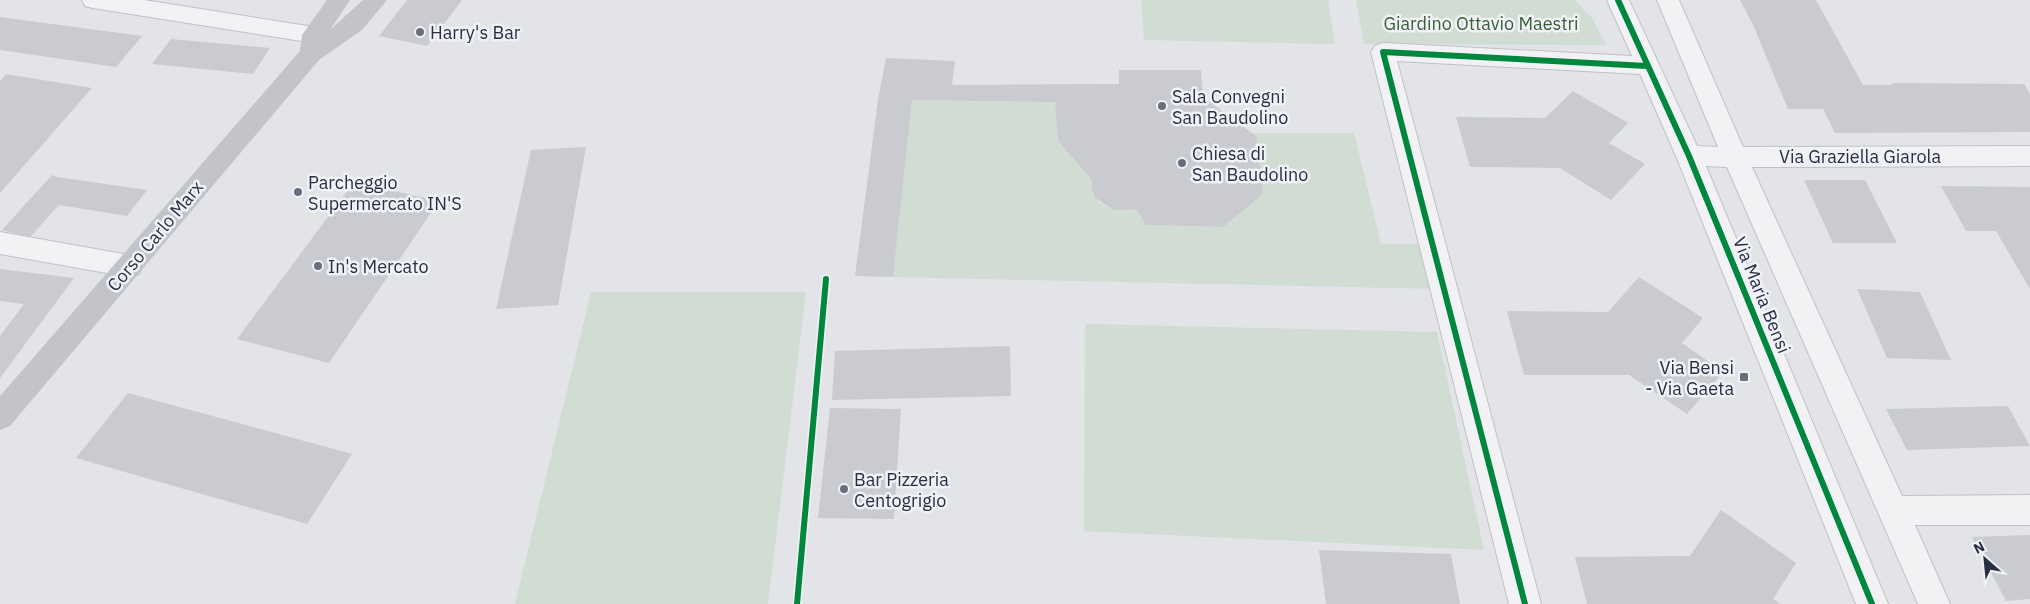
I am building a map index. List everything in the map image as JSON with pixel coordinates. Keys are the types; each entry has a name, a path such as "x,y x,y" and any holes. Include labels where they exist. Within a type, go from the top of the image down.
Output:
{"main road":[{"name":"Corso Carlo Marx","path":"0,417 129,266 312,44 339,0"},
{"name":"Corso Carlo Marx","path":"312,44 337,38 356,24 376,0"}],"street":[{"path":"93,0 312,44"},
{"path":"1603,0 1620,21 1647,66"},
{"name":"Via Maria Bensi","path":"1618,0 1689,156 1872,604"},
{"name":"Via Maria Bensi","path":"1668,0 1735,157 1934,604"},
{"path":"1525,604 1383,52 1647,66"},
{"name":"Via Graziella Giarola","path":"1689,156 2030,156"},
{"path":"0,243 129,266"},
{"path":"1894,511 2030,510"}],"green space":[{"name":"Giardino Ottavio Maestri","path":"1141,0 1328,0 1335,44 1144,40"},
{"name":"Giardino Ottavio Maestri","path":"1356,0 1575,0 1592,18 1606,45 1364,44"},
{"path":"912,100 1055,102 1058,141 1092,180 1091,189 1094,196 1105,206 1121,210 1137,210 1146,225 1223,227 1252,133 1354,133 1381,244 1425,244 1437,289 893,277"},
{"path":"591,292 806,292 768,604 515,604"},
{"path":"1085,324 1437,332 1484,550 1084,531"}],"building":[{"path":"407,0 462,0 427,46 379,36"},
{"path":"1740,0 1816,0 1863,85 1892,85 1891,83 2024,84 2030,94 2030,132 1835,133 1823,109 1788,109 1754,27"},
{"path":"0,17 142,36 116,67 0,50"},
{"path":"171,39 270,48 253,74 152,64"},
{"path":"886,58 955,61 952,85 1119,84 1119,70 1201,70 1203,97 1256,136 1263,194 1223,227 1146,225 1137,210 1114,210 1095,198 1091,188 1092,180 1058,141 1055,102 912,100 893,277 855,276 878,100"},
{"path":"6,74 92,88 0,193 0,81"},
{"path":"1573,91 1628,123 1609,143 1645,164 1611,200 1560,168 1470,167 1456,117 1545,118"},
{"path":"586,147 558,305 496,309 531,150"},
{"path":"52,175 147,190 127,216 59,205 30,237 2,230"},
{"path":"1804,180 1865,180 1897,243 1833,243"},
{"path":"354,182 439,201 329,363 237,339"},
{"path":"1941,186 2030,187 2030,289 1996,231 1966,231"},
{"path":"0,269 74,278 0,378 0,336 24,304 0,301"},
{"path":"1639,277 1703,318 1682,343 1723,372 1687,414 1629,375 1524,375 1507,311 1608,312"},
{"path":"1857,289 1920,292 1951,360 1887,358"},
{"path":"1010,346 1011,396 832,400 835,351"},
{"path":"128,393 352,454 307,524 76,458"},
{"path":"2008,406 2030,446 1907,450 1886,409"},
{"path":"830,408 901,409 894,519 818,518"},
{"path":"1721,510 1796,563 1773,599 1780,604 1587,604 1575,557 1690,556"},
{"path":"2030,535 2030,599 2006,601 1972,537"},
{"path":"1319,550 1451,554 1460,604 1326,604"}],"cycle path":[{"path":"1618,0 1689,156 1872,604"},
{"path":"1525,604 1383,52 1647,66"},
{"path":"797,604 826,279"}],"place":[{"name":"Harry's Bar","path":"420,32"},
{"name":"Sala Convegni San Baudolino","path":"1162,106"},
{"name":"Chiesa di San Baudolino","path":"1182,163"},
{"name":"Parcheggio Supermercato IN'S","path":"298,192"},
{"name":"In's Mercato","path":"318,266"},
{"name":"Via Bensi - Via Gaeta","path":"1744,377"},
{"name":"Bar Pizzeria Centogrigio","path":"844,489"}]}
